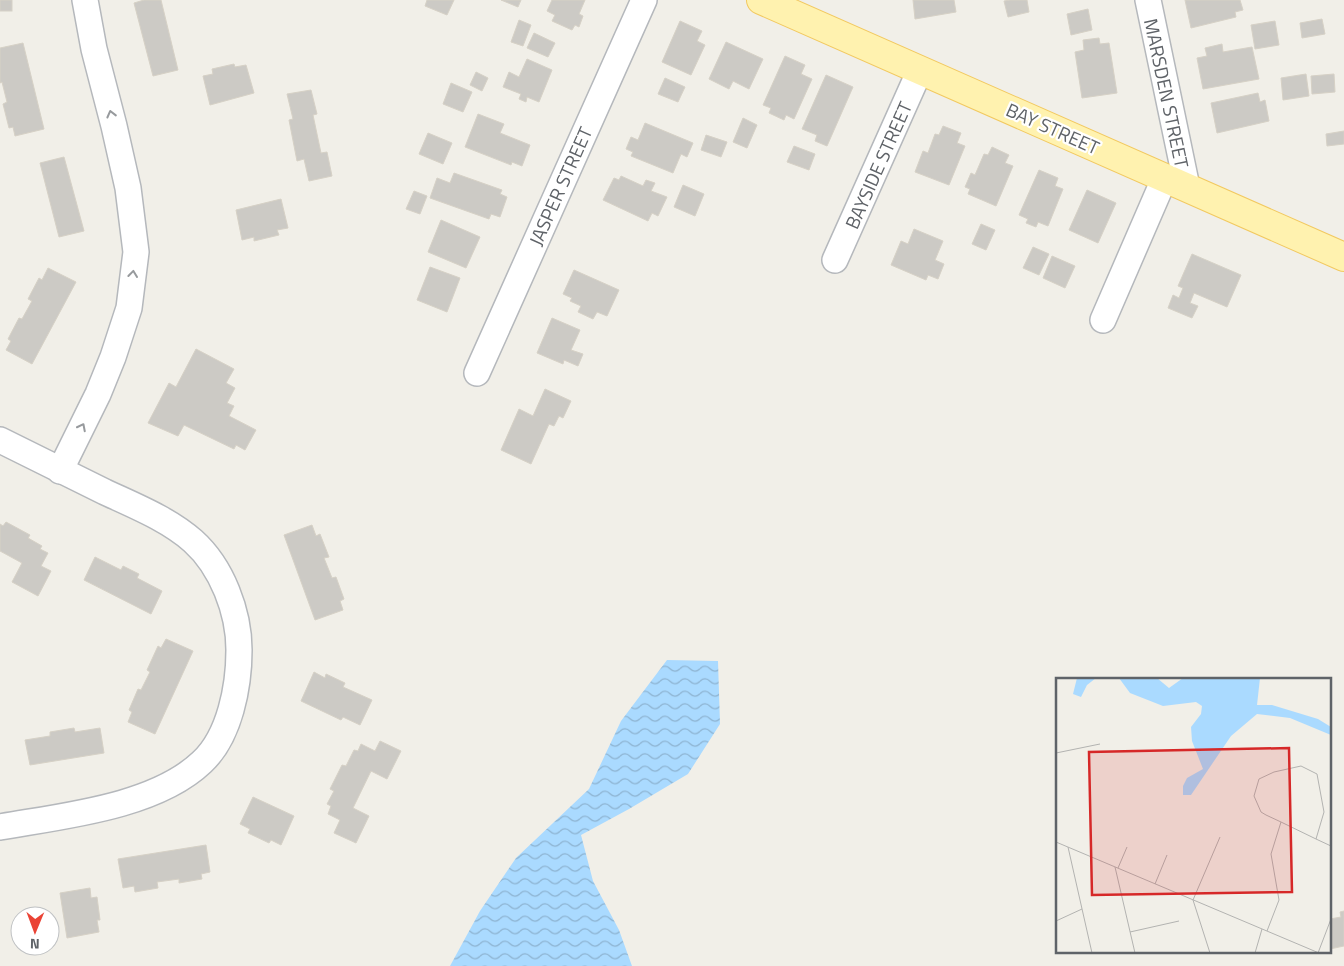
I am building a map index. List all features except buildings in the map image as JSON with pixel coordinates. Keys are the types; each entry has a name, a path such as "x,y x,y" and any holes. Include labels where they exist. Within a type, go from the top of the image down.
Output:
{"main road":[{"name":"BAY STREET","path":"761,0 1344,257"}],"street":[{"path":"60,471 98,394 113,357 129,308 136,252 128,188 94,49 85,0"},
{"name":"JASPER STREET","path":"477,372 644,0"},
{"name":"MARSDEN STREET","path":"1103,320 1176,182 1148,0"},
{"name":"BAYSIDE STREET","path":"835,260 920,70"},
{"path":"0,440 60,471 163,519 193,541 201,549 218,574 226,590 237,625 239,646 237,682 230,712 214,747 203,761 190,772 158,790 106,808 0,827"}],"water":[{"path":"667,660 718,661 720,724 688,774 581,835 593,881 619,930 632,966 450,966 480,911 516,858 589,789 621,721"}]}
